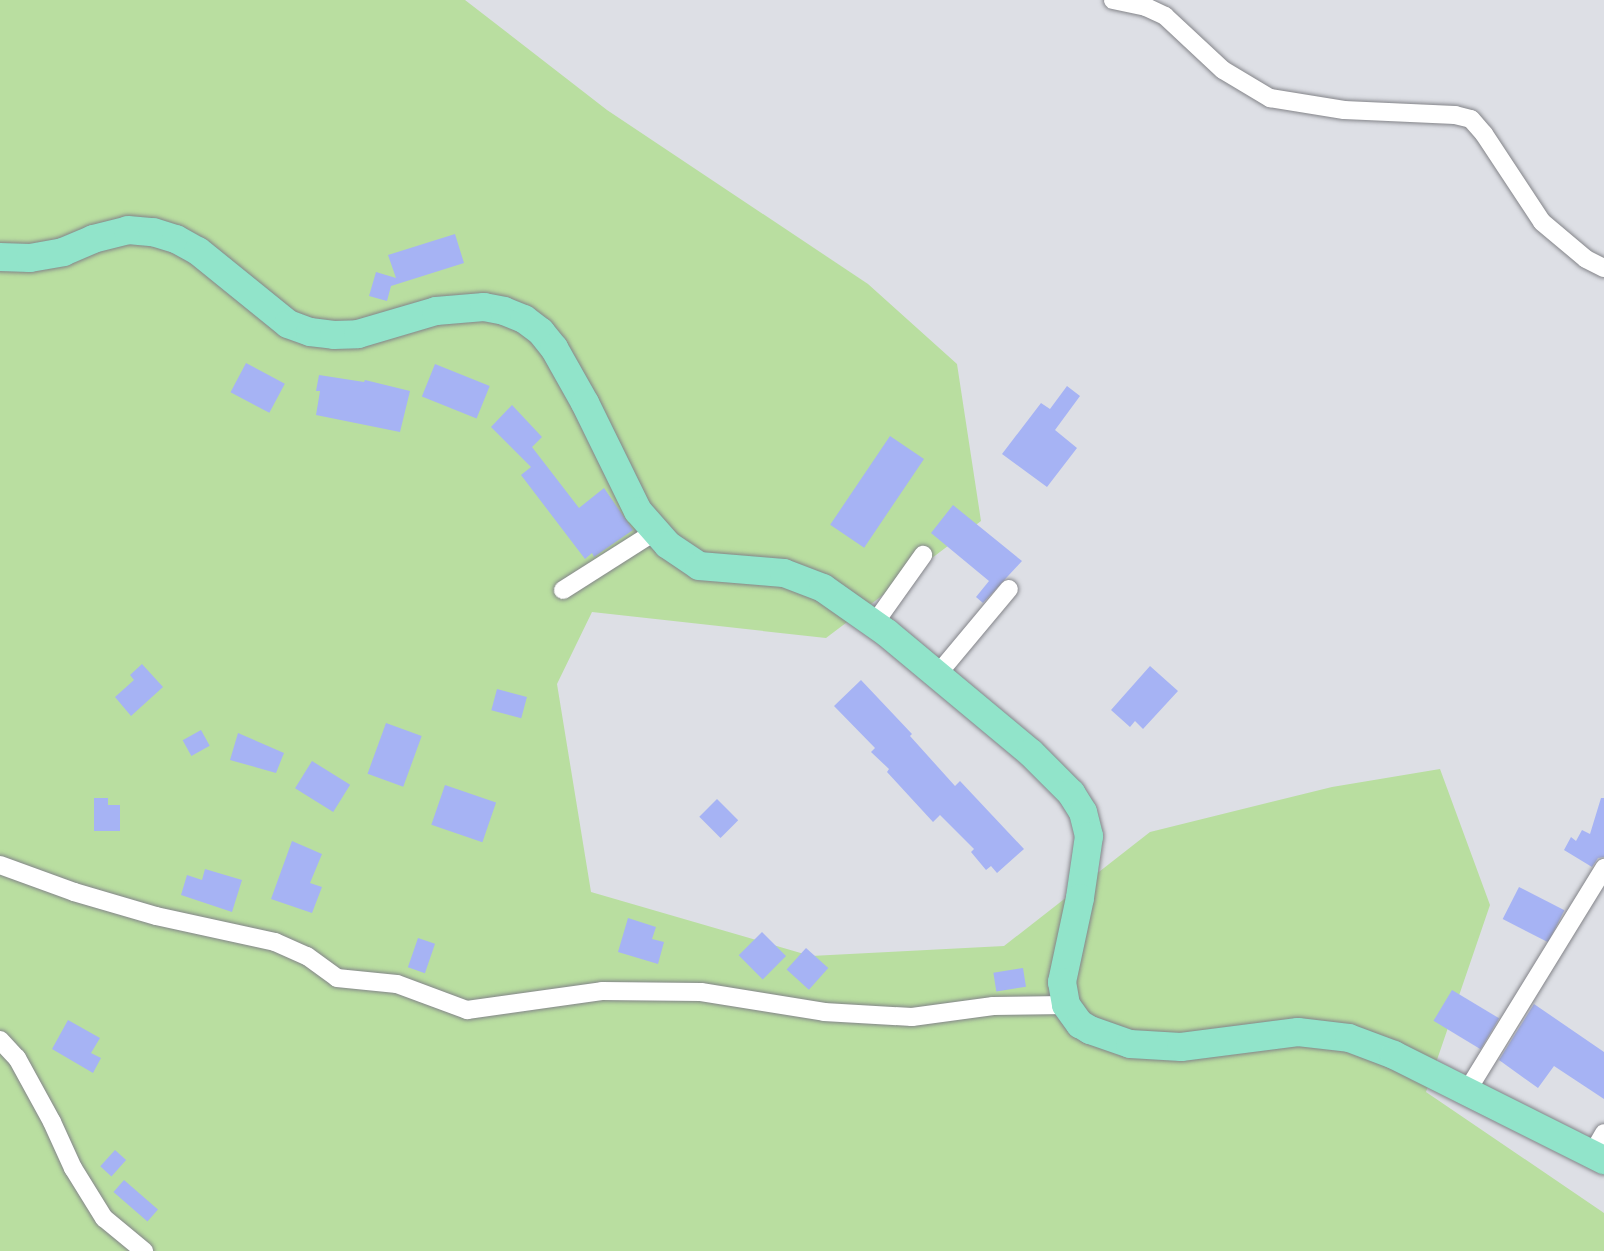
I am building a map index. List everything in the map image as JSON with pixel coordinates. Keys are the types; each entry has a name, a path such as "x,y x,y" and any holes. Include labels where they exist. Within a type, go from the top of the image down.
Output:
{"main road":[{"path":"0,257 30,258 63,252 93,239 128,230 153,232 176,239 198,251 288,324 310,332 334,335 358,334 436,311 484,307 514,315 541,332 554,348 585,403 638,511 668,545 699,566 784,573 824,588 874,624 1031,753 1071,793 1083,812 1089,836 1080,898 1062,982 1066,1005 1080,1024 1090,1030 1130,1044 1181,1047 1298,1032 1349,1038 1394,1055 1467,1091 1600,1149"}],"street":[{"path":"1113,0 1146,7 1165,16 1223,70 1270,98 1344,110 1455,116 1471,119 1477,124 1542,222 1586,259 1604,268"},
{"path":"563,590 656,531"},
{"path":"874,624 923,555"},
{"path":"937,675 1009,589"},
{"path":"0,865 74,892 156,916 275,942 307,956 337,978 397,984 467,1010 602,991 701,992 824,1011 912,1017 993,1006 1066,1005"},
{"path":"1467,1091 1604,868"},
{"path":"0,1040 17,1058 52,1122 73,1168 104,1218 144,1251"}],"green space":[{"path":"0,0 465,0 607,110 868,284 957,364 981,521 826,638 592,612 557,684 591,892 811,956 1004,946 1150,832 1332,787 1440,769 1490,905 1426,1092 1604,1213 1604,1251 0,1251"}],"building":[{"path":"455,234 464,263 391,286 387,301 369,296 376,272 396,278 388,255"},
{"path":"246,363 285,384 269,413 231,392"},
{"path":"435,364 490,386 477,419 422,396"},
{"path":"319,375 364,382 365,380 410,391 400,432 316,415 320,391 316,391"},
{"path":"1067,386 1080,396 1055,430 1077,448 1047,487 1002,454 1041,403 1050,409"},
{"path":"512,405 542,437 532,447 579,508 604,488 633,530 594,557 592,553 585,559 521,475 531,467 491,427"},
{"path":"890,436 924,459 864,548 830,525"},
{"path":"953,505 1022,561 983,603 976,597 989,581 931,533"},
{"path":"142,664 163,687 131,716 115,697 134,680 130,675"},
{"path":"1150,666 1178,691 1143,729 1135,721 1130,727 1111,710"},
{"path":"861,680 912,734 910,736 955,786 960,781 1024,849 997,873 991,866 986,870 971,852 974,849 940,815 933,822 887,772 889,769 871,752 875,748 834,706"},
{"path":"497,689 527,697 521,718 491,710"},
{"path":"386,723 422,736 403,787 368,774"},
{"path":"201,730 210,746 191,756 183,740"},
{"path":"238,733 284,753 276,773 230,760"},
{"path":"312,761 350,785 333,812 295,788"},
{"path":"445,785 496,803 482,842 431,825"},
{"path":"94,798 108,798 108,805 120,805 120,831 94,831"},
{"path":"1601,798 1604,798 1604,857 1598,858 1592,867 1564,850 1571,837 1576,841 1582,830 1590,834"},
{"path":"717,799 738,820 721,838 699,817"},
{"path":"292,841 322,854 310,883 322,887 312,913 271,899"},
{"path":"205,869 242,880 232,912 181,895 187,875 202,880"},
{"path":"1519,887 1564,910 1548,942 1503,919"},
{"path":"628,918 656,927 652,939 664,942 658,964 618,952"},
{"path":"762,932 786,956 763,979 739,955"},
{"path":"418,938 435,944 425,973 408,967"},
{"path":"806,948 828,968 809,990 787,970"},
{"path":"1023,968 1026,987 996,991 993,973"},
{"path":"1452,990 1499,1018 1481,1049 1433,1021"},
{"path":"1534,1004 1604,1052 1604,1099 1554,1066 1538,1088 1499,1060"},
{"path":"68,1020 100,1038 91,1053 101,1058 93,1073 52,1049"},
{"path":"115,1150 126,1160 111,1176 100,1166"},
{"path":"124,1180 158,1210 147,1222 114,1192"}]}
